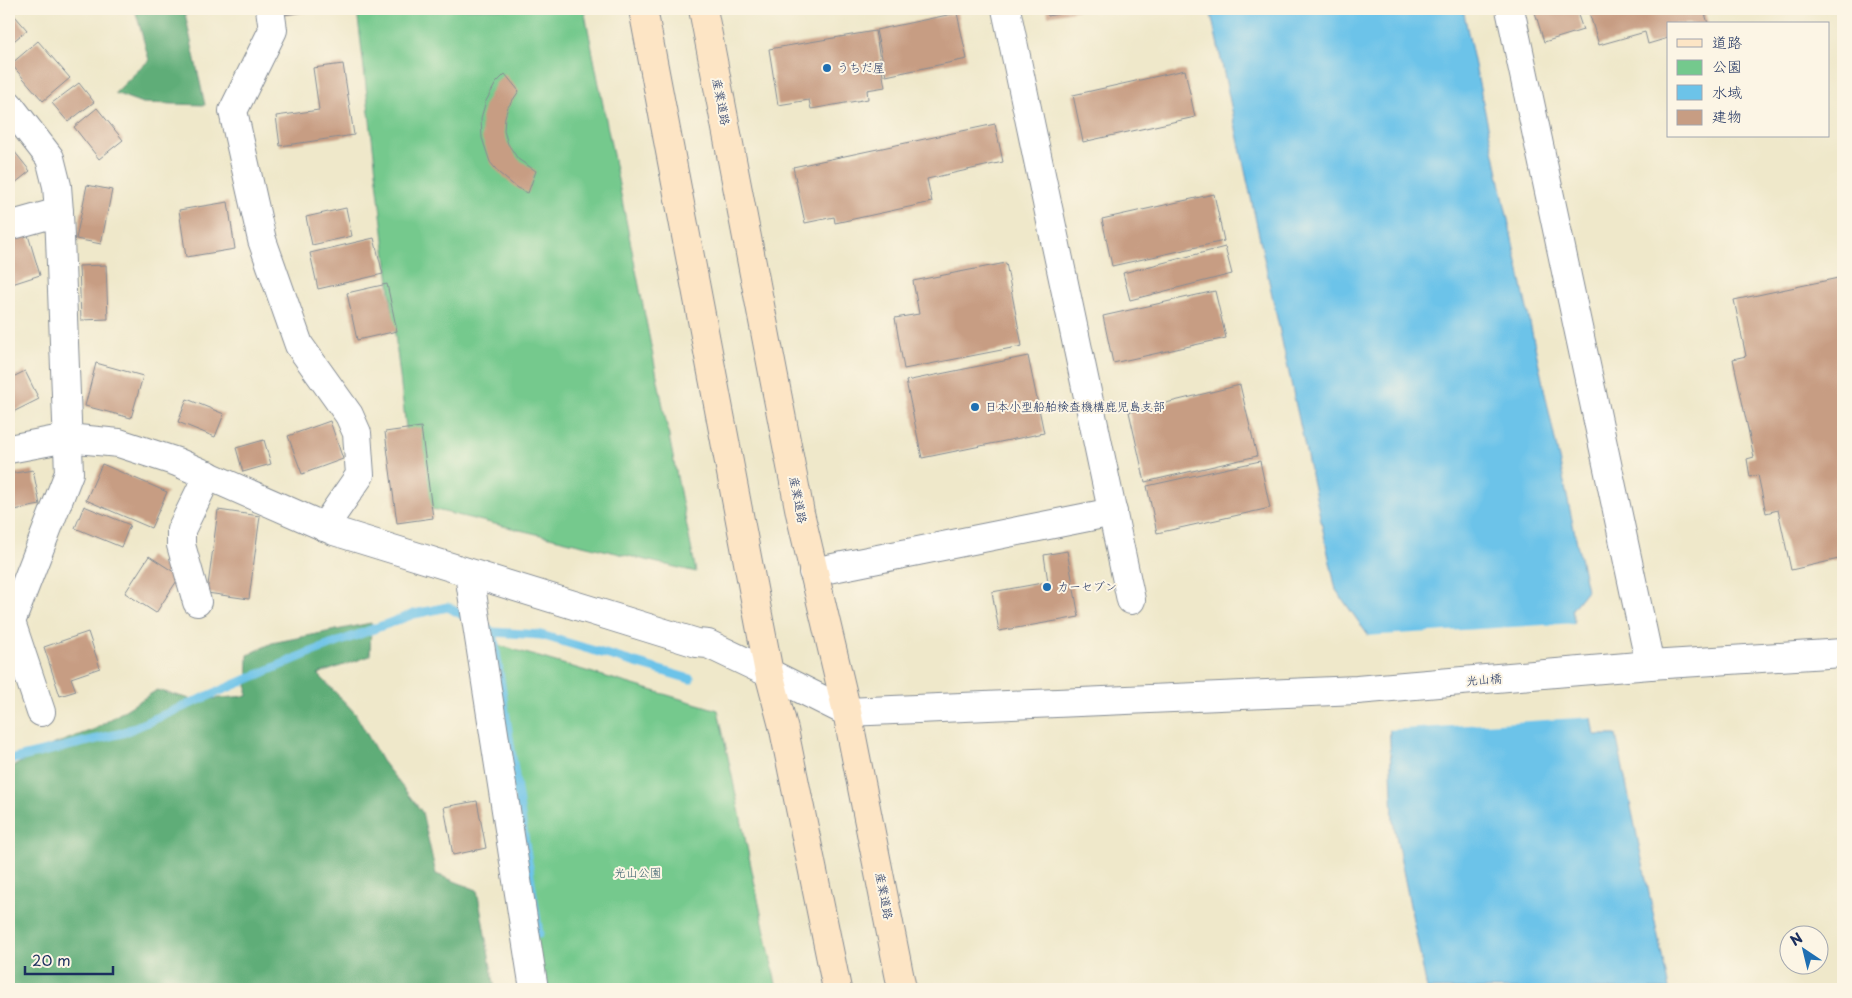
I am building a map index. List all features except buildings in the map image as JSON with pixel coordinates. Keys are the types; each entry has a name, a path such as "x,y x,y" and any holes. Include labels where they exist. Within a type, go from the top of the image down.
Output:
{"main road":[{"path":"643,9 769,673 784,730 837,989"},
{"name":"産業道路","path":"703,9 800,513 847,712 902,989"}],"street":[{"path":"270,9 273,30 233,111 262,240 299,345 349,415 357,433 360,475 324,527"},
{"path":"1006,9 1131,600"},
{"path":"1510,9 1650,665"},
{"path":"9,105 50,158 57,186 59,212 69,473 10,623 41,712"},
{"path":"9,226 59,212"},
{"path":"9,449 67,438 119,443 177,462 324,527 469,574 697,643 708,644 847,712"},
{"path":"197,602 181,546 181,530 208,475"},
{"path":"813,572 1113,512"},
{"path":"469,574 534,989"},
{"name":"光山橋","path":"847,712 1357,690 1650,665 1843,652"}],"green space":[{"path":"135,9 184,9 205,105 142,103 115,93 149,60"},
{"path":"357,9 584,9 696,572 415,505"},
{"path":"371,623 370,656 318,674 355,713 382,761 422,812 436,874 477,890 495,989 9,989 9,769 47,747 95,729 157,690 194,700 247,696 248,655 272,643"},
{"name":"光山公園","path":"495,644 718,710 777,989 541,989"}],"water":[{"path":"1210,9 1463,9 1587,590 1572,609 1594,735 1616,735 1669,989 1427,989 1393,821 1387,662 1336,590"}],"pier":[{"path":"1577,623 1594,717 1387,730 1384,663 1365,636"}],"waterway":[{"path":"9,760 122,733 306,654 414,614 448,607 470,619"},
{"path":"481,626 493,632 541,635 690,679"},
{"path":"493,632 539,934"}],"place":[{"name":"うちだ屋","path":"827,68"},
{"name":"日本小型船舶検査機構鹿児島支部","path":"975,407"},
{"name":"カーセブン","path":"1047,587"}]}
